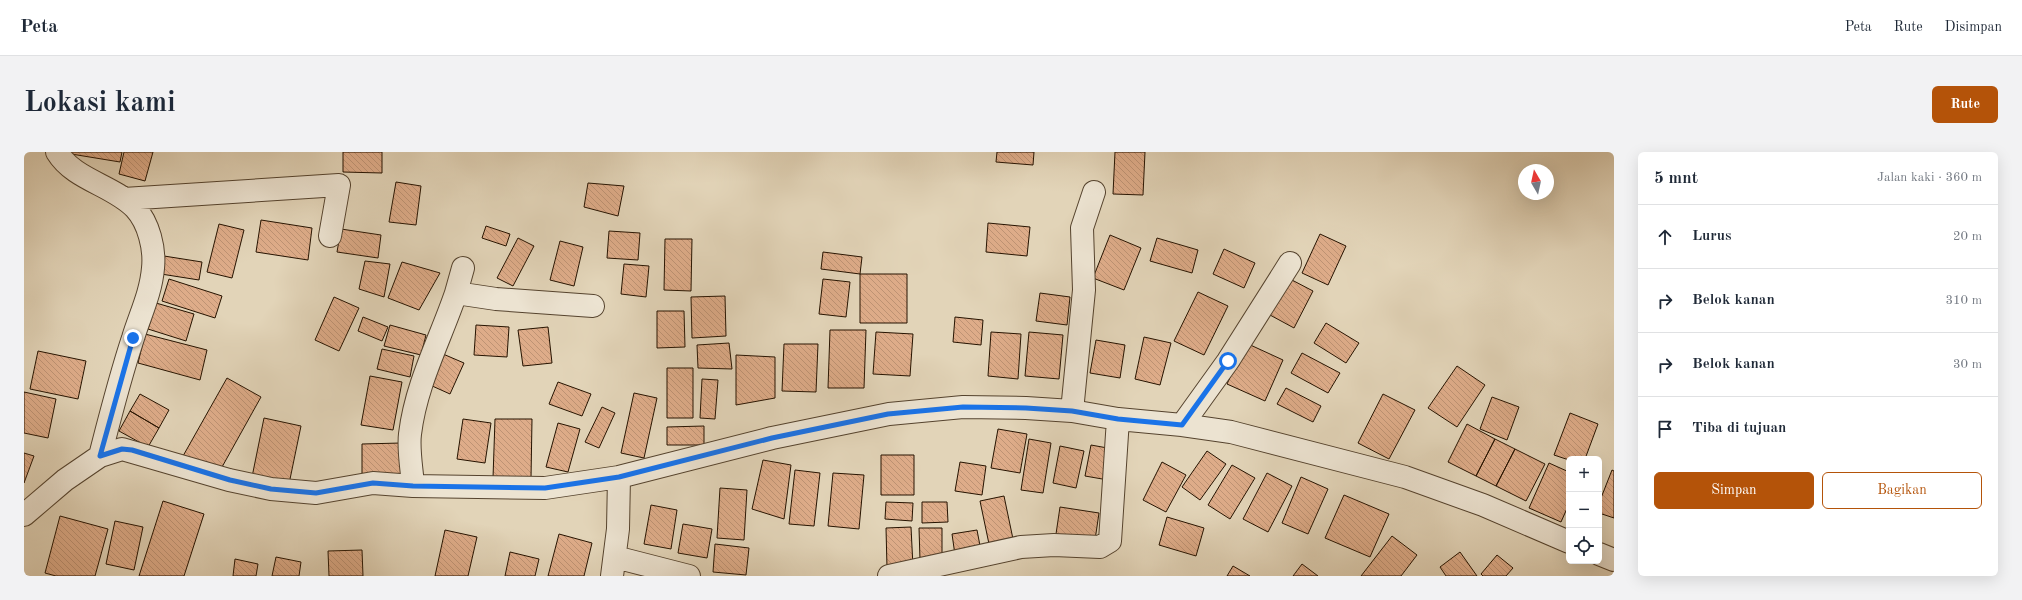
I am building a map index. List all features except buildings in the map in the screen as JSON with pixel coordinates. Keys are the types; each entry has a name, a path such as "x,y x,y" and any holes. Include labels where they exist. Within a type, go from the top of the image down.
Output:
{"street":[{"path":"57,152 72,168 124,199 136,209 148,230 152,246 153,268 147,300 133,338 100,456"},
{"path":"124,199 339,185 330,236"},
{"path":"1072,411 1084,290 1082,228 1094,192"},
{"path":"1182,425 1228,361 1290,263"},
{"path":"413,486 410,436 418,392 430,356 447,320 463,268"},
{"path":"456,292 496,299 593,306"},
{"path":"24,515 65,480 100,456 122,449 132,450 230,480 271,489 316,493 373,483 413,486 545,488 619,477 772,438 888,414 963,407 1026,408 1072,411 1118,419 1182,425 1231,432 1405,477 1483,505 1566,541"},
{"path":"889,576 1021,547 1054,545 1084,547 1104,546 1110,541 1118,419"},
{"path":"619,477 618,530 614,566 689,576"},
{"path":"1602,555 1614,560"}],"route":[{"path":"133,338 112,408 100,456 122,449 132,450 150,457 230,480 271,489 316,493 373,483 413,486 545,488 619,477 772,438 888,414 963,407 1026,408 1072,411 1118,419 1182,425 1228,361"}]}
